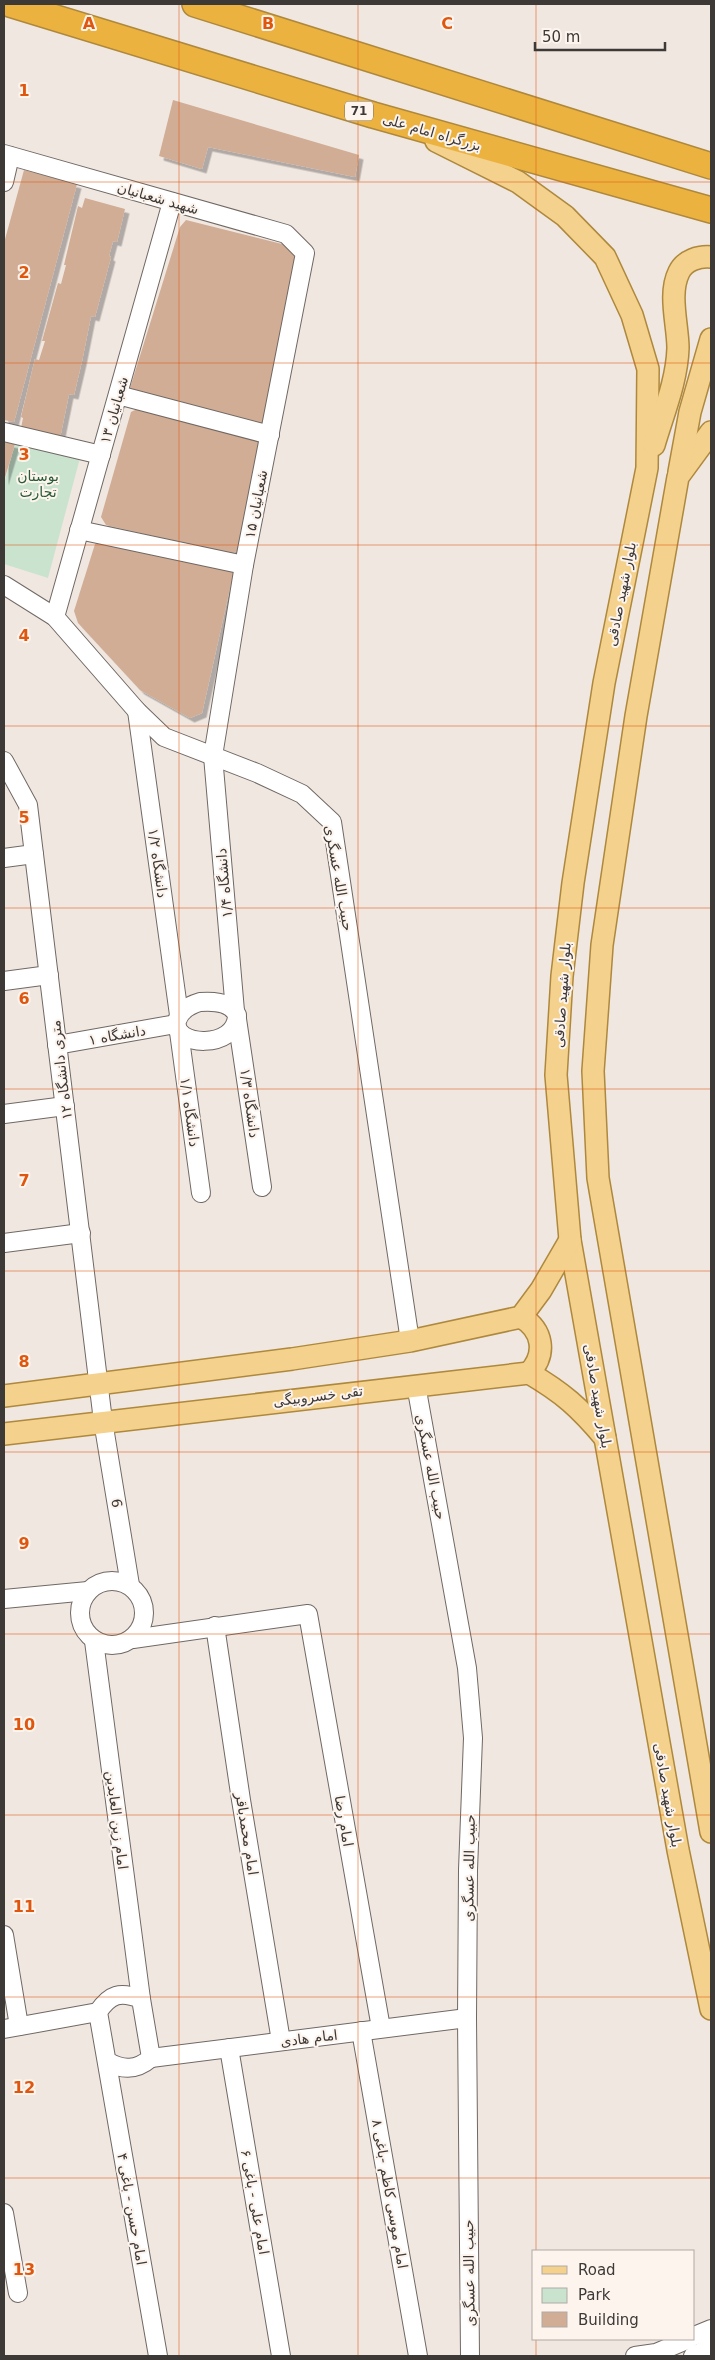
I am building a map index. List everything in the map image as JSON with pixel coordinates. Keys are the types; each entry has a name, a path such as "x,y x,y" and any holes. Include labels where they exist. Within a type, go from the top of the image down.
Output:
{"highway":[{"name":"بزرگراه امام علی","path":"10,4 373,115 711,210"},
{"path":"195,4 711,166"}],"main road":[{"name":"بلوار شهید صادقی","path":"373,115 453,148 518,182 565,216 605,257 632,315 648,369 647,468 604,683 573,883 562,976 556,1075 570,1240 678,1850 711,2009"},
{"path":"647,468 674,379 678,349 675,285 679,271 686,263 697,258 711,258"},
{"path":"711,339 690,412 636,716 602,945 594,1071 598,1178 711,1832"},
{"path":"678,477 711,432"},
{"path":"4,1396 292,1359 410,1341 521,1317 541,1290 570,1240"},
{"path":"521,1317 534,1327 541,1342 539,1359 529,1372 580,1408 606,1440"},
{"name":"تقی خسروبیگی","path":"4,1434 529,1372"}],"street":[{"path":"4,182 7,155"},
{"name":"شهید شعبانیان","path":"7,155 286,234 305,252"},
{"name":"شعبانیان ۱۳","path":"55,617 172,202"},
{"name":"شعبانیان ۱۵","path":"213,756 244,565 305,252"},
{"path":"118,395 270,434"},
{"path":"4,432 101,455"},
{"path":"80,530 244,565"},
{"name":"حبیب الله عسگری","path":"4,585 55,617 137,711 164,737 256,773 302,794 332,822 410,1341"},
{"name":"دانشگاه ۱/۲","path":"137,711 178,1024"},
{"name":"دانشگاه ۱/۴","path":"213,756 236,1015"},
{"name":"۱۲ متری دانشگاه","path":"4,761 28,805 99,1384"},
{"path":"4,858 34,854"},
{"path":"4,981 49,975"},
{"path":"200,1002 221,1003 236,1015 235,1027 228,1034 217,1040 193,1040 178,1024 191,1005 200,1002"},
{"name":"دانشگاه ۱/۳","path":"236,1015 262,1187"},
{"name":"دانشگاه ۱","path":"58,1045 178,1024"},
{"name":"دانشگاه ۱/۱","path":"178,1024 201,1193"},
{"path":"4,1114 65,1106"},
{"path":"4,1243 81,1233"},
{"name":"6","path":"99,1384 103,1421 130,1585"},
{"name":"حبیب الله عسگری","path":"416,1385 467,1668 473,1738 468,1870 467,2018 470,2356"},
{"path":"4,1599 88,1591 104,1581 118,1580 130,1585 143,1601 144,1622 133,1639"},
{"path":"88,1591 80,1608 82,1626 94,1641 114,1646 133,1639 215,1626"},
{"name":"امام رضا","path":"215,1626 308,1614 381,2028"},
{"name":"امام محمدباقر","path":"215,1626 241,1800 281,2041"},
{"name":"امام زین العابدین","path":"94,1641 141,1999 151,2058"},
{"path":"4,1935 11,2028 98,2012 105,2001 116,1994 141,1999"},
{"name":"امام حسن - باغی ۴","path":"98,2012 158,2356"},
{"name":"امام هادی","path":"107,2061 116,2067 130,2069 143,2064 151,2058 467,2018"},
{"name":"امام موسی کاظم -باغی ۸","path":"361,2031 418,2356"},
{"name":"امام علی - باغی ۶","path":"229,2048 281,2356"},
{"path":"4,2212 18,2292"},
{"path":"695,2336 711,2329"},
{"path":"635,2356 656,2353 687,2340"},
{"path":"693,2356 711,2347"}],"green space":[{"name":"بوستان تجارت","path":"15,444 80,458 48,578 4,564 4,483"}],"building":[{"path":"173,100 359,155 355,177 208,147 202,169 159,156"},
{"path":"24,170 77,184 14,422 4,420 4,243"},
{"path":"85,198 125,209 117,242 113,241 109,256 111,257 95,317 91,316 74,395 69,394 60,438 21,428 23,418 21,417 35,359 39,360 45,341 42,341 58,283 61,284 78,206 82,208"},
{"path":"186,220 290,246 297,254 264,425 130,388 180,227"},
{"path":"139,408 256,438 262,446 239,550 231,554 106,525 101,517 131,412"},
{"path":"4,442 15,444 4,481"},
{"path":"101,541 234,570 202,713 190,718 140,690 78,623 74,611 95,544"}]}
